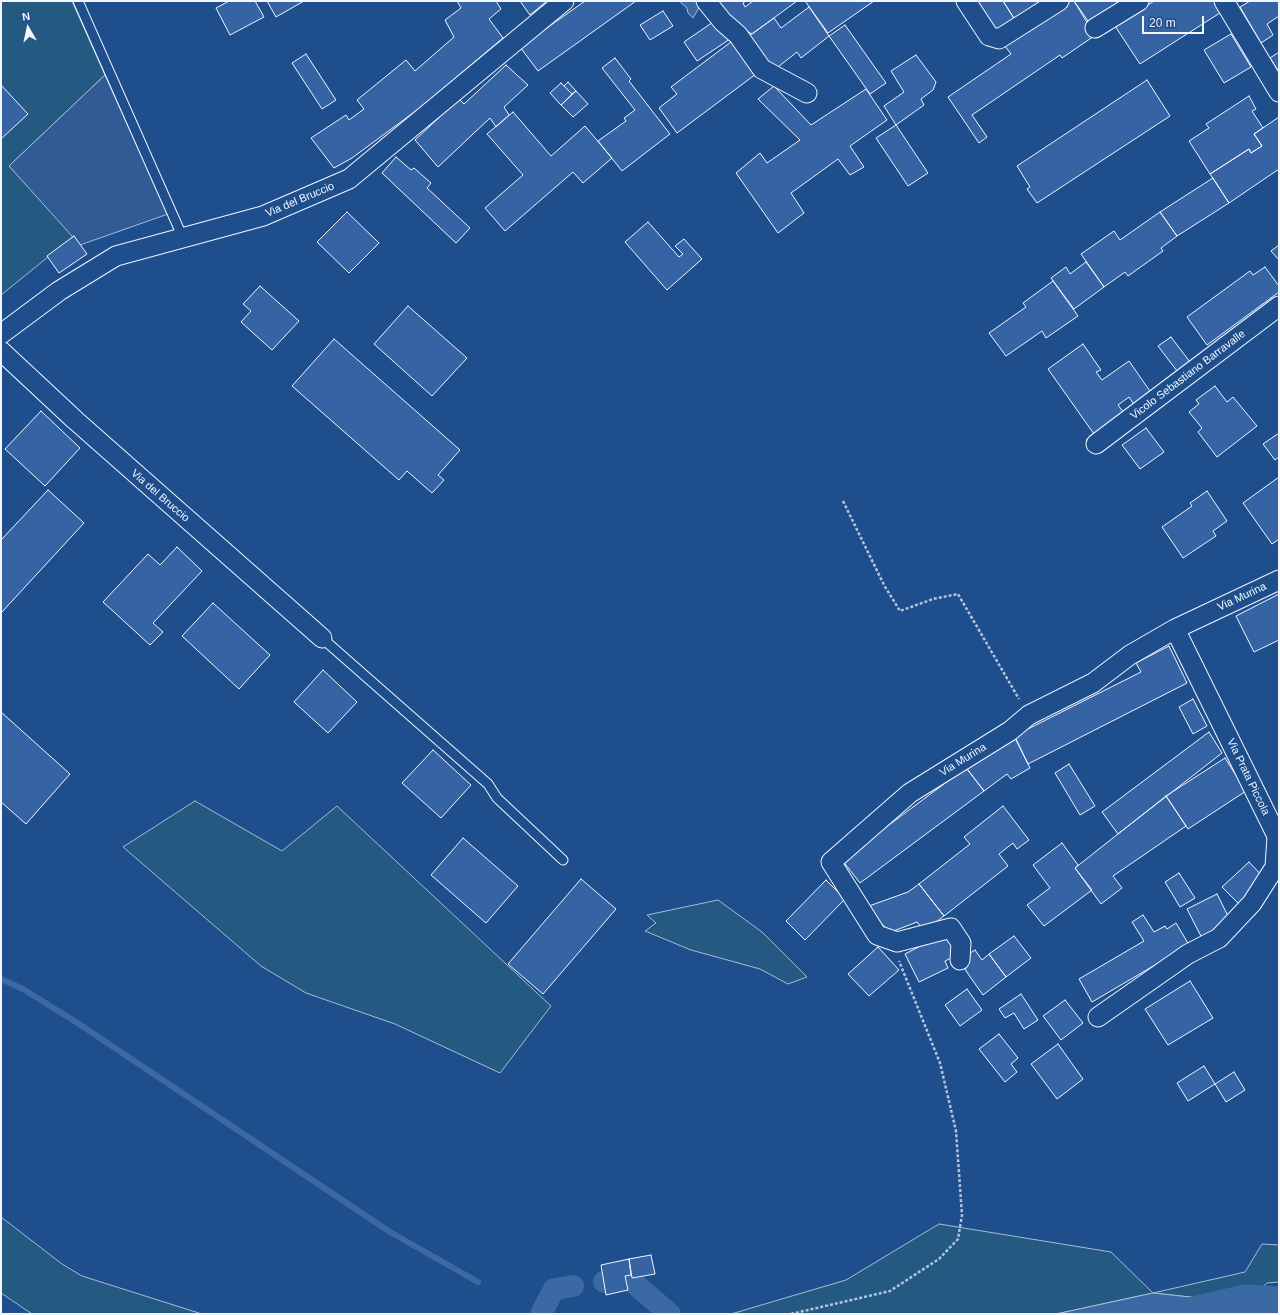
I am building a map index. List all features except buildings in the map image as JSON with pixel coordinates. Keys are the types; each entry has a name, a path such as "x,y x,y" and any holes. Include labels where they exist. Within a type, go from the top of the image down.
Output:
{"street":[{"name":"Via del Bruccio","path":"1,334 59,291 116,256 263,216 349,179 564,1"},
{"path":"706,1 723,22 738,35 762,69 807,93"},
{"path":"966,1 989,36 999,39 1059,1"},
{"path":"1095,28 1139,1"},
{"path":"1224,1 1279,92"},
{"name":"Vicolo Sebastiano Barravalle","path":"1096,444 1279,306"},
{"name":"Via del Bruccio","path":"1,351 75,420 322,638"},
{"name":"Via Murina","path":"890,939 877,935 831,862 910,793 1010,731 1028,715 1093,683 1130,655 1175,628 1279,580"},
{"name":"Via Prata Piccola","path":"1098,1017 1188,954 1219,938 1252,903 1275,867 1277,836 1175,628"},
{"path":"890,939 897,942 951,928 961,943 960,960"}],"lane":[{"path":"78,1 183,238"},
{"path":"322,638 488,784 497,798 563,860"}],"path":[{"path":"843,501 884,585 900,611 933,600 958,594 1028,715"},
{"path":"791,1314 890,1291 939,1259 958,1239 962,1215 956,1131 940,1063 890,939"}],"shaded area":[{"path":"1,1 72,1 105,75 9,166 74,236 1,295"},
{"path":"679,1 695,1 700,6 693,18 688,13 687,8"},
{"path":"105,75 168,214 80,245 9,166"},
{"path":"195,801 282,851 337,806 551,1006 500,1073 395,1024 306,993 261,966 123,847"},
{"path":"718,900 762,932 807,977 788,984 760,969 691,950 645,931 656,923 647,915"},
{"path":"1,1217 62,1264 82,1276 202,1314 32,1314 1,1293"},
{"path":"939,1224 1111,1252 1153,1293 1056,1314 731,1314 846,1280"},
{"path":"1262,1244 1279,1245 1279,1282 1267,1283 1246,1303 1153,1293 1245,1272"},
{"path":"1153,1293 1246,1303 1233,1314 1056,1314"}],"waterway":[{"path":"1,979 23,989 76,1022 390,1232 478,1282"},
{"path":"604,1282 628,1278 670,1314"},
{"path":"541,1314 554,1289 573,1286"},
{"path":"1197,1314 1246,1303 1279,1305"}]}
